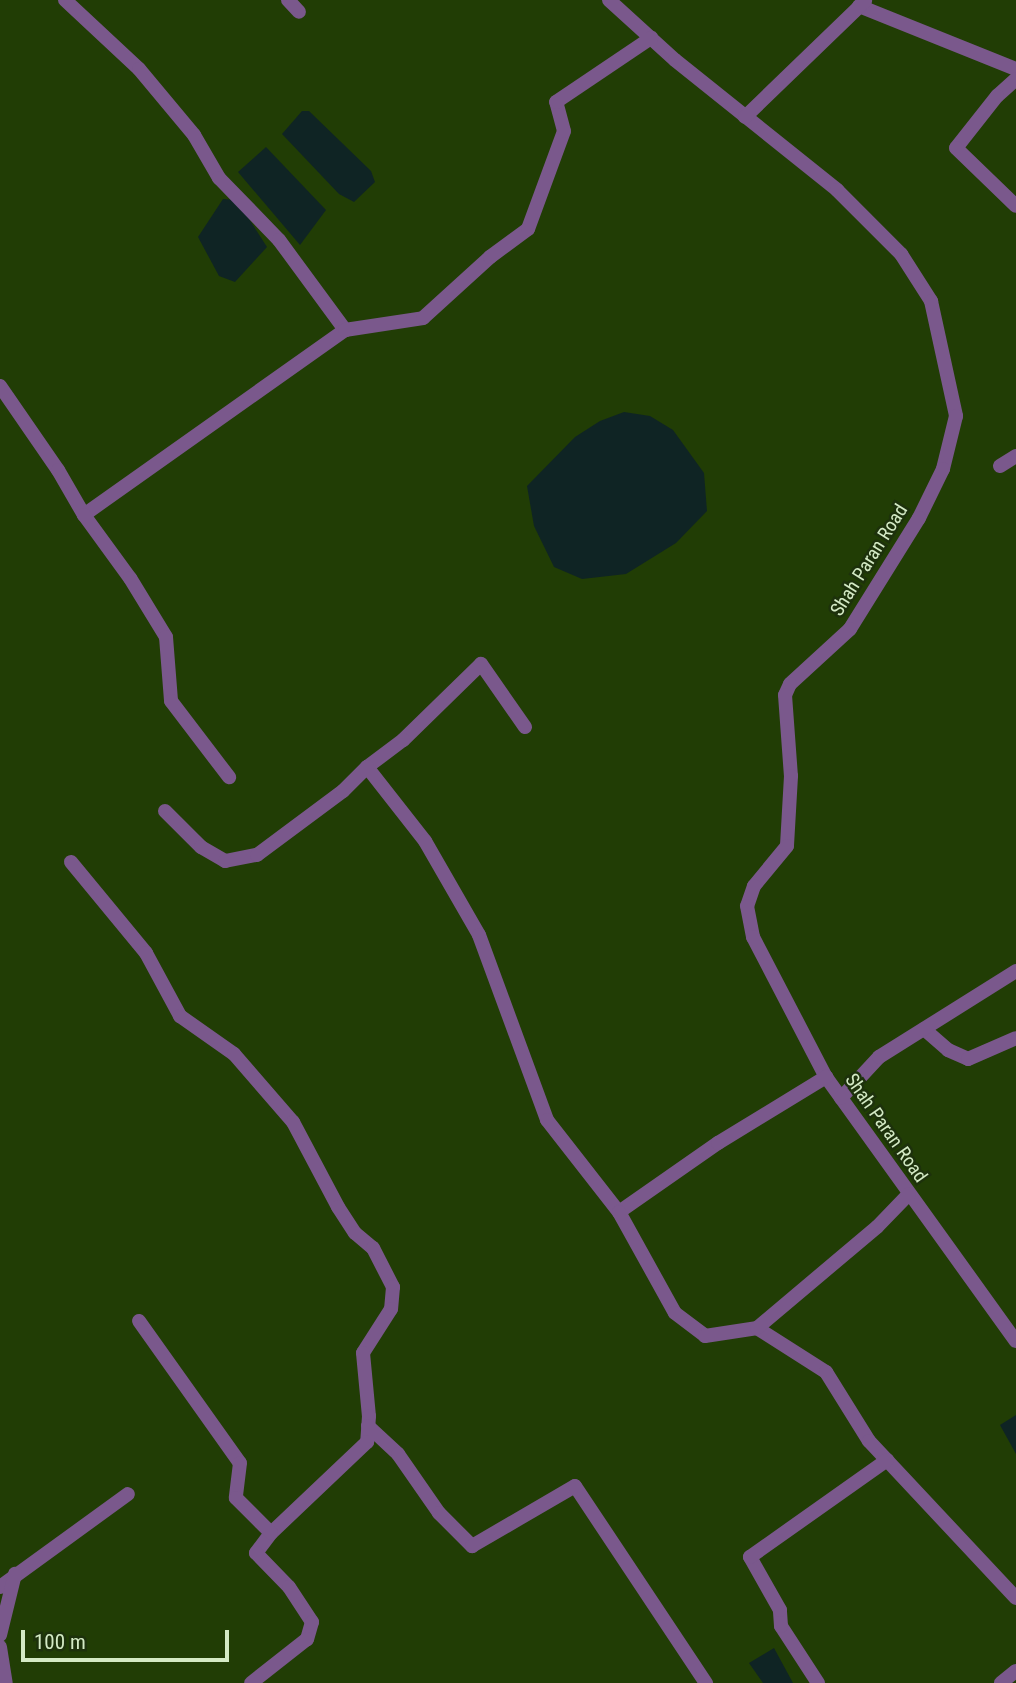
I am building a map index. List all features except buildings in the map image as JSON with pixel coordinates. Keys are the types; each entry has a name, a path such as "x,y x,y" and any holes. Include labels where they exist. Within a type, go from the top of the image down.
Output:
{"street":[{"path":"65,0 139,68 194,135 219,178 279,240 345,330"},
{"path":"288,0 299,12"},
{"name":"Shah Paran Road","path":"609,0 745,117 836,190 901,254 932,300 956,416 943,468 919,518 850,629 790,684 785,695 791,776 786,846 754,886 747,906 753,937 764,961 826,1077 1016,1341"},
{"path":"745,117 863,3 1016,69"},
{"path":"84,515 345,330 423,318 490,257 528,229 564,131 556,102 651,38"},
{"path":"1016,79 997,96 956,148 1016,206"},
{"path":"0,386 58,470 84,515 130,578 166,637 171,701 229,777"},
{"path":"1000,466 1016,456"},
{"path":"166,811 201,847 225,861 257,855 343,791 367,767 402,740 481,664 525,727"},
{"path":"367,767 425,841 479,935 547,1120 619,1212 675,1312 705,1336 757,1328 877,1227 909,1194"},
{"path":"71,862 146,953 180,1016 234,1054 293,1122 338,1207 355,1233 373,1248 393,1287 391,1309 363,1353 367,1442 271,1533 256,1553 289,1587 312,1622 307,1639 251,1683"},
{"path":"841,1098 879,1057 1016,971"},
{"path":"924,1029 948,1050 968,1059 1016,1038"},
{"path":"619,1212 718,1143 826,1077"},
{"path":"139,1321 240,1463 236,1498 271,1533"},
{"path":"757,1328 826,1372 869,1441 1016,1598"},
{"path":"368,1426 398,1454 439,1513 472,1546 575,1486 706,1683"},
{"path":"818,1683 781,1626 780,1610 750,1557 887,1460"},
{"path":"0,1587 128,1494"},
{"path":"0,1636 15,1574"},
{"path":"0,1647 6,1683"},
{"path":"1001,1683 1016,1671"}],"water":[{"path":"302,111 309,111 371,171 375,182 354,202 339,194 282,134"},
{"path":"266,147 326,210 300,245 238,172"},
{"path":"223,199 237,200 267,247 235,282 219,276 198,237"},
{"path":"624,412 650,416 673,430 704,473 707,511 676,543 626,574 582,579 554,567 534,526 527,486 575,437 600,421"},
{"path":"1016,1415 1016,1454 1000,1425"},
{"path":"774,1648 793,1683 763,1683 749,1663"}]}
